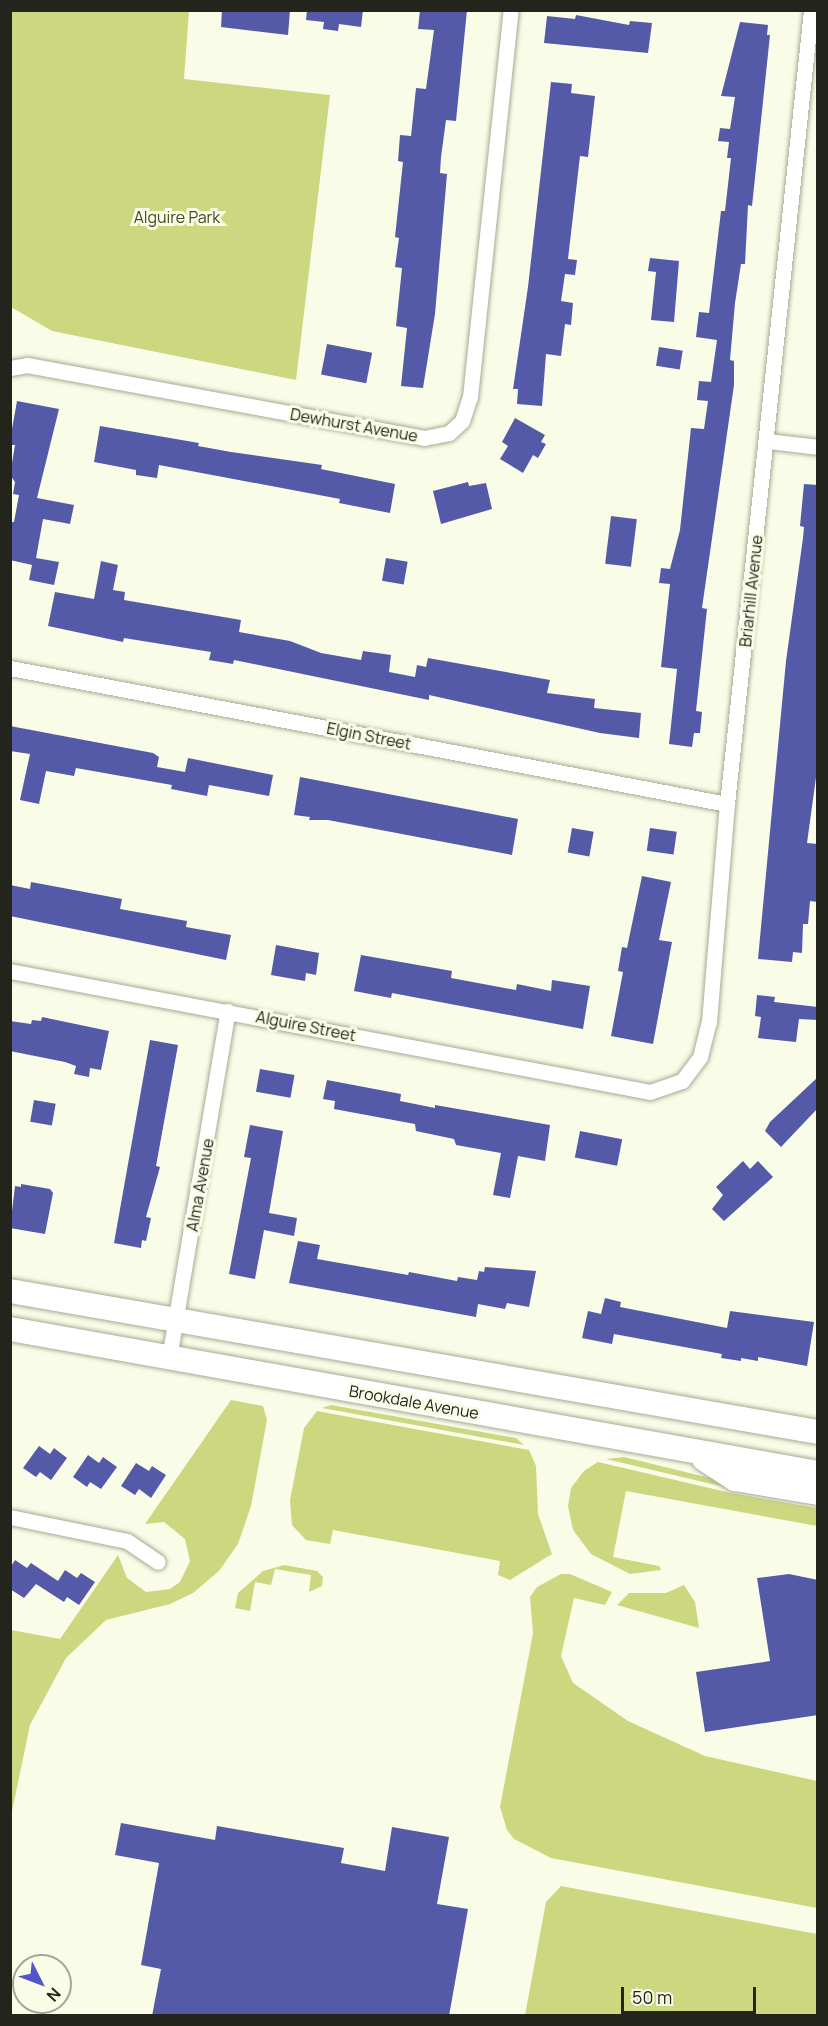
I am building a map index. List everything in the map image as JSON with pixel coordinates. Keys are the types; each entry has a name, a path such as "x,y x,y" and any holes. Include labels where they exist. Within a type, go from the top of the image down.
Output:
{"main road":[{"path":"10,1291 818,1432"},
{"name":"Brookdale Avenue","path":"10,1329 698,1454 818,1473"},
{"path":"698,1454 735,1479 818,1493"}],"street":[{"name":"Dewhurst Avenue","path":"10,368 27,365 424,438 449,433 462,421 470,397 511,10"},
{"name":"Briarhill Avenue","path":"600,1082 650,1092 682,1081 700,1057 709,1022 727,804 768,441 811,10"},
{"path":"768,441 818,447"},
{"name":"Elgin Street","path":"10,668 727,804"},
{"name":"Alguire Street","path":"10,971 600,1082"},
{"name":"Alma Avenue","path":"169,1358 228,1011"},
{"path":"10,1517 127,1541 158,1562"}],"green space":[{"name":"Alguire Park","path":"10,11 189,11 184,79 330,95 296,380 52,331 11,307"},
{"path":"231,1400 263,1406 267,1420 251,1506 238,1544 219,1571 193,1593 170,1604 106,1620 66,1658 30,1725 11,1816 11,1630 60,1639 118,1555 127,1578 146,1592 170,1589 180,1582 190,1561 185,1539 164,1522 145,1524"},
{"path":"331,1405 516,1438 524,1445 322,1408"},
{"path":"317,1411 529,1450 536,1466 538,1514 552,1554 510,1580 498,1575 500,1561 333,1530 330,1544 306,1540 292,1525 290,1500 304,1428"},
{"path":"624,1457 718,1480 737,1490 606,1459"},
{"path":"598,1462 731,1493 817,1508 817,1526 626,1491 613,1557 659,1566 661,1570 630,1574 591,1554 573,1530 568,1506 571,1488 584,1471"},
{"path":"284,1565 317,1571 323,1577 322,1586 309,1592 311,1575 275,1569 271,1585 255,1582 250,1611 235,1608 238,1593 263,1571"},
{"path":"561,1574 570,1574 612,1592 605,1605 574,1598 561,1656 573,1683 628,1721 705,1756 817,1781 817,1908 551,1858 514,1839 507,1830 500,1807 533,1633 530,1597 537,1587"},
{"path":"684,1585 695,1602 699,1628 617,1605 629,1593 666,1593"},
{"path":"561,1886 817,1934 817,2015 525,2015 546,1902"}],"building":[{"path":"222,10 290,10 288,35 221,27"},
{"path":"307,10 363,10 361,27 339,24 338,31 323,29 324,22 306,20"},
{"path":"420,10 467,10 456,121 446,120 441,157 440,173 447,174 435,314 423,388 401,386 407,328 396,326 402,268 395,267 399,238 395,237 403,162 398,161 400,135 411,136 416,88 426,89 434,30 418,29"},
{"path":"576,15 629,25 630,21 652,23 648,53 544,43 547,16 575,19"},
{"path":"740,22 768,25 767,35 770,35 752,206 748,205 745,264 741,264 735,303 730,360 734,361 734,385 702,608 707,609 696,711 702,712 700,733 694,733 692,747 669,744 677,669 661,667 670,584 659,583 661,568 670,569 680,530 691,428 704,429 708,401 697,400 699,381 711,382 717,340 696,337 699,312 709,313 721,211 725,211 731,158 727,158 729,142 718,141 720,128 730,129 735,97 721,96"},
{"path":"551,82 572,84 571,93 595,96 588,157 580,156 568,259 577,260 575,275 565,274 561,301 573,303 571,325 565,324 561,356 546,354 542,406 517,404 518,389 513,389 528,287"},
{"path":"650,258 679,261 674,322 651,320 656,272 648,271"},
{"path":"327,344 372,353 366,383 321,374"},
{"path":"659,347 683,351 680,370 656,366"},
{"path":"17,401 59,409 37,498 74,505 70,524 43,519 36,558 59,562 54,585 29,580 32,565 10,560 10,522 14,522 19,495 13,494 15,482 10,475 15,445 10,445 10,440"},
{"path":"515,418 545,435 541,442 546,444 538,458 533,455 523,473 500,459 508,446 502,442"},
{"path":"100,426 199,443 198,446 231,452 322,465 321,469 395,484 390,513 339,503 340,499 159,465 157,478 136,475 136,470 94,462"},
{"path":"468,482 469,486 486,483 492,509 441,524 433,491"},
{"path":"804,484 818,485 818,763 807,843 818,844 818,902 810,901 808,924 803,924 802,953 793,952 792,962 758,959 786,661 803,538 804,527 800,526"},
{"path":"611,516 637,519 631,567 605,564"},
{"path":"386,558 408,562 404,584 382,581"},
{"path":"101,561 118,565 113,590 125,592 124,600 241,620 239,632 290,641 321,653 361,660 363,651 391,655 389,672 415,677 417,665 426,667 428,658 550,680 547,693 595,699 594,708 641,713 639,738 600,733 429,695 429,700 234,660 233,664 209,660 211,652 124,638 123,642 48,626 55,592 94,599"},
{"path":"10,726 153,753 159,757 157,767 185,772 188,758 273,775 269,796 209,785 207,796 171,789 172,785 76,768 74,776 46,771 39,804 20,800 30,754 10,751"},
{"path":"300,777 518,819 512,855 328,820 309,820 310,817 294,815"},
{"path":"572,828 594,832 589,856 568,853"},
{"path":"650,828 677,832 674,855 647,851"},
{"path":"642,876 671,882 659,940 672,942 653,1044 611,1036 623,972 618,971 622,947 627,948"},
{"path":"31,882 122,899 120,909 187,921 186,927 231,935 226,960 10,916 10,885 30,889"},
{"path":"276,945 319,953 316,975 306,973 305,981 271,975"},
{"path":"361,955 452,971 451,978 516,990 517,984 551,991 552,980 590,986 583,1029 392,993 391,998 354,991"},
{"path":"757,995 775,997 774,1002 818,1007 818,1020 799,1019 796,1042 758,1038 761,1017 755,1016"},
{"path":"42,1017 109,1031 101,1070 90,1068 89,1077 74,1074 76,1066 65,1062 10,1051 10,1021 31,1024 32,1020 41,1021"},
{"path":"150,1040 178,1045 156,1166 160,1167 146,1217 151,1218 146,1241 142,1240 141,1248 114,1243"},
{"path":"260,1069 294,1075 290,1098 256,1092"},
{"path":"818,1077 818,1108 781,1147 765,1131 770,1122"},
{"path":"327,1080 401,1094 400,1101 550,1125 545,1161 518,1156 510,1198 493,1195 501,1153 456,1145 454,1139 416,1131 415,1124 334,1109 335,1101 323,1099"},
{"path":"34,1100 56,1104 52,1125 30,1122"},
{"path":"250,1125 283,1131 269,1213 297,1218 294,1236 264,1230 255,1279 229,1274 251,1158 244,1157"},
{"path":"580,1131 622,1139 617,1166 575,1158"},
{"path":"743,1161 750,1169 758,1161 773,1177 724,1221 712,1209 723,1195 716,1187"},
{"path":"21,1184 50,1189 53,1193 45,1234 10,1228 15,1186 21,1187"},
{"path":"298,1241 320,1245 317,1259 408,1275 409,1272 457,1281 458,1277 477,1280 479,1271 484,1272 485,1267 536,1271 529,1307 507,1303 505,1309 478,1304 476,1317 289,1283"},
{"path":"605,1298 621,1302 620,1307 727,1328 730,1311 814,1322 807,1366 758,1357 758,1361 721,1358 722,1354 614,1334 612,1344 582,1338 588,1311 601,1314"},
{"path":"39,1446 50,1454 54,1448 67,1458 51,1480 40,1472 36,1477 23,1468"},
{"path":"88,1455 99,1463 103,1457 117,1467 101,1489 90,1482 87,1487 73,1477"},
{"path":"136,1463 149,1471 152,1466 166,1475 151,1498 139,1489 135,1495 121,1486"},
{"path":"15,1560 27,1568 31,1563 58,1581 65,1570 77,1578 81,1573 95,1582 79,1605 67,1597 64,1602 36,1584 24,1598 10,1589 10,1568"},
{"path":"789,1574 818,1580 818,1715 705,1732 696,1672 770,1661 757,1578"},
{"path":"121,1823 215,1840 217,1826 344,1848 341,1863 385,1871 392,1827 449,1837 437,1904 468,1909 449,2016 152,2016 161,1969 141,1965 159,1863 115,1855"}]}
